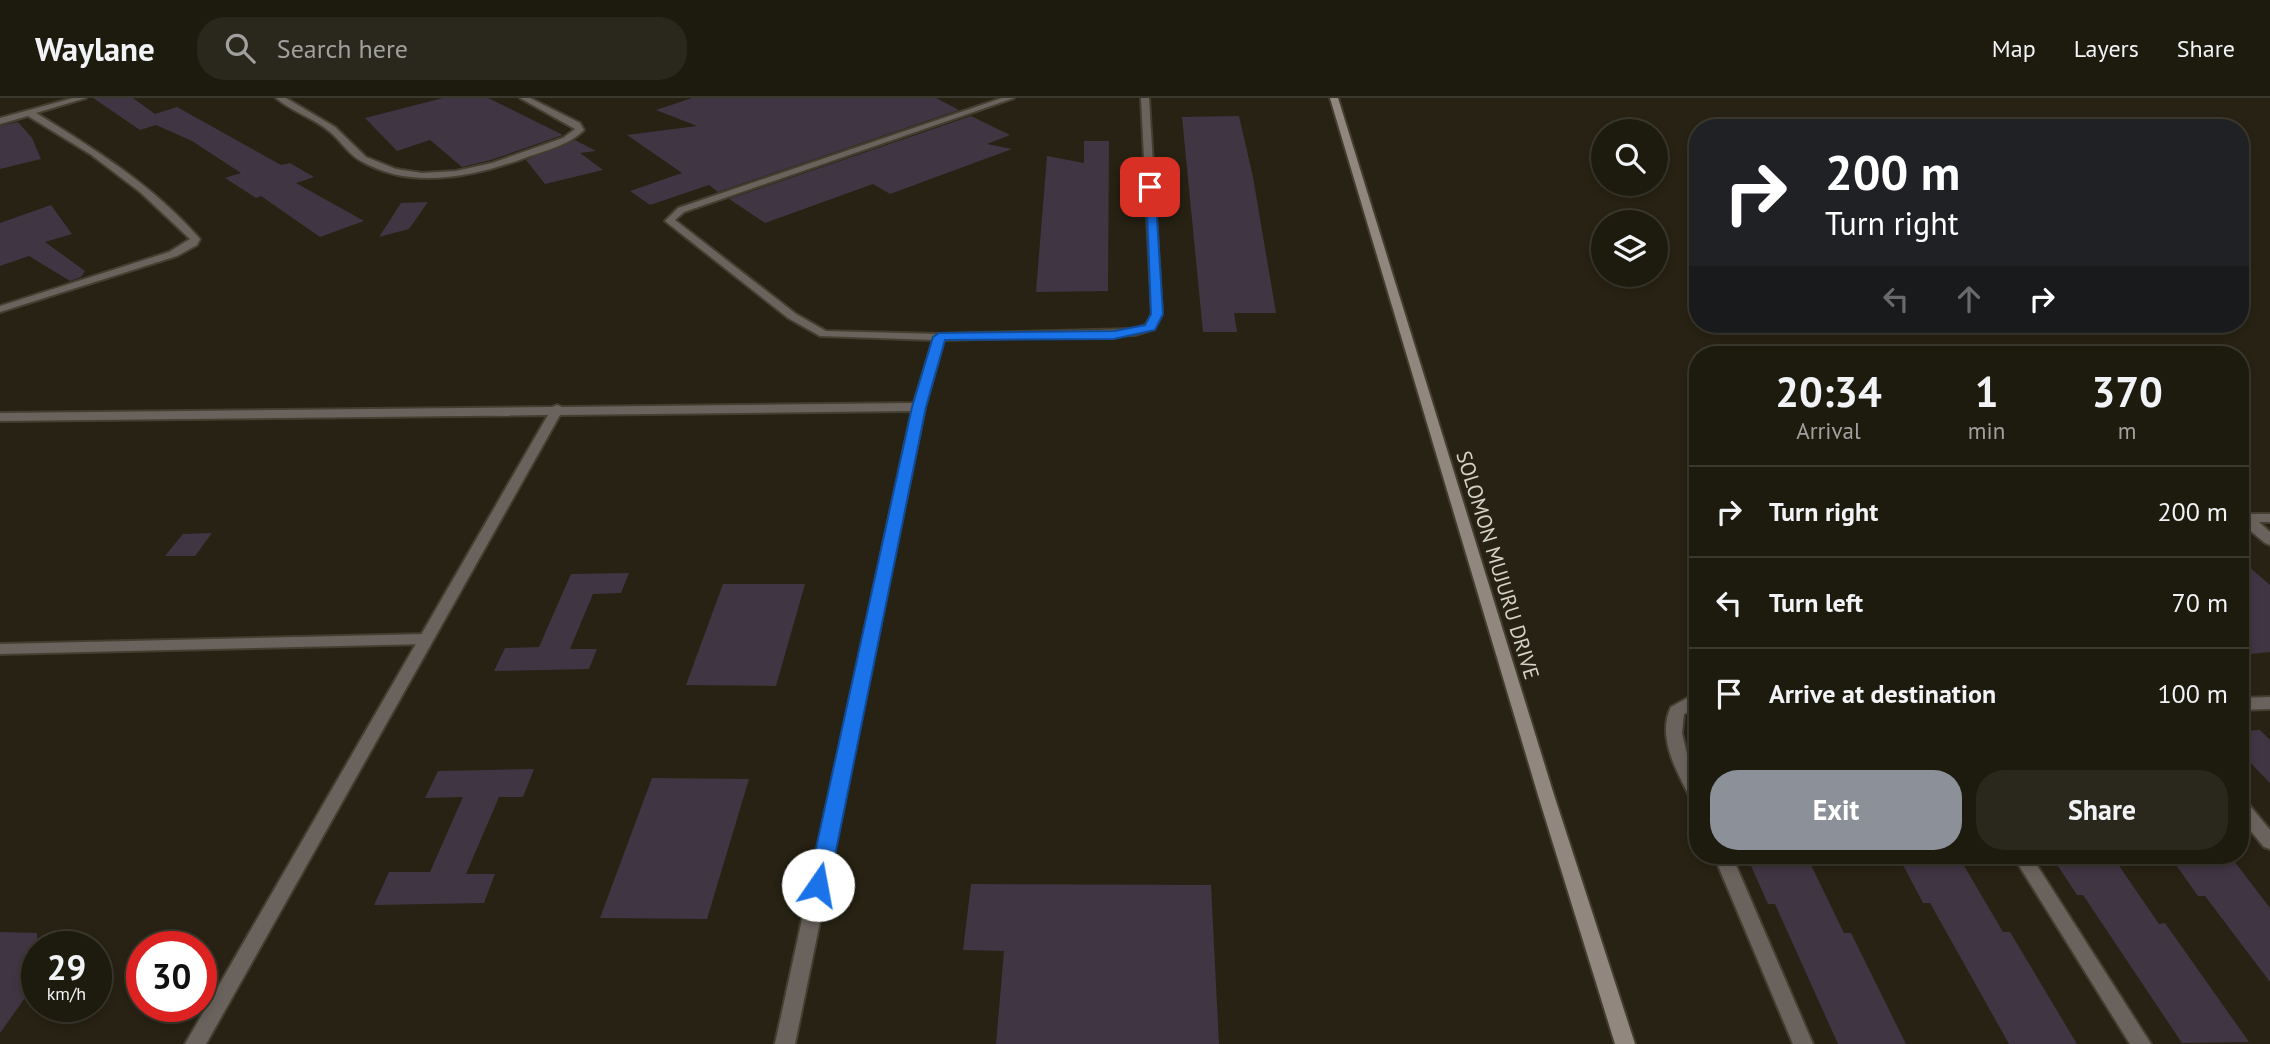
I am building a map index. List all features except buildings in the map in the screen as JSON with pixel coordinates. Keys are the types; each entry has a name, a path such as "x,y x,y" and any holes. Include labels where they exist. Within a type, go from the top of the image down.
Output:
{"street":[{"path":"0,121 82,98"},
{"path":"280,98 332,130 363,159 394,171 433,177 472,171 524,156 566,140 580,130 577,125 524,98"},
{"path":"1010,98 681,210 670,221 811,329 824,334 939,337 1114,335 1150,327 1157,314 1145,98"},
{"name":"SOLOMON MUJURU DRIVE","path":"1334,98 1546,795 1625,1044"},
{"path":"0,309 173,254 195,239 143,190 93,152 30,113"},
{"path":"785,1044 919,407 939,337"},
{"path":"0,417 919,407"},
{"path":"195,1044 557,409"},
{"path":"2249,518 2270,518"},
{"path":"2249,523 2270,540"},
{"path":"1689,703 1677,710 1672,726 1675,743 1689,775"},
{"path":"2249,704 2270,703"},
{"path":"2249,817 2270,842"},
{"path":"1726,864 1802,1044"},
{"path":"2027,864 2141,1044"}],"lane":[{"path":"0,649 426,639"}],"route":[{"path":"818,885 919,407 939,337 1114,335 1150,327 1156,321 1157,314 1150,187"}]}
